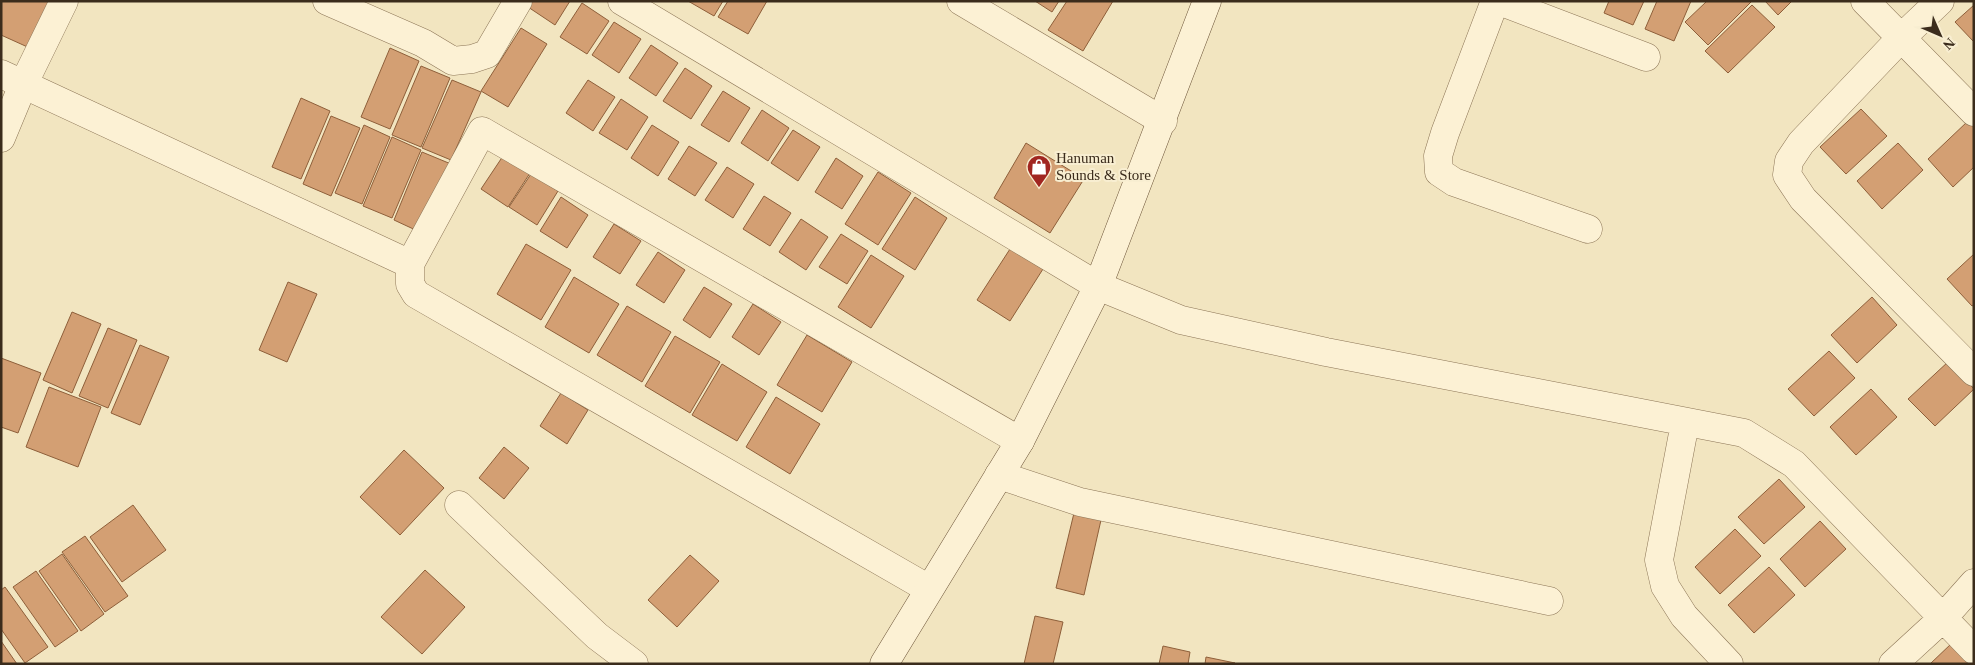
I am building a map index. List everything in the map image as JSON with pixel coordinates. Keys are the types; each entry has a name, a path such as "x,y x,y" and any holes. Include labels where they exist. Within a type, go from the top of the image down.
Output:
{"street":[{"path":"1,138 12,79 64,1"},
{"path":"327,1 423,43 453,60 472,60 487,54 518,1"},
{"path":"622,1 1098,286 1180,320 1336,354 1744,433 1794,464 1974,650"},
{"path":"960,1 1163,121"},
{"path":"884,664 1020,440 1098,286 1163,121 1207,1"},
{"path":"1495,1 1445,133 1438,156 1439,172 1454,182 1588,229"},
{"path":"1499,1 1646,57"},
{"path":"1866,1 1974,112"},
{"path":"1940,1 1901,38 1801,143 1789,161 1787,175 1803,199 1974,372"},
{"path":"12,79 410,264"},
{"path":"929,590 416,294 410,284 410,264 482,131 1020,440"},
{"path":"1685,423 1659,560 1665,586 1684,616 1729,664"},
{"path":"999,475 1080,502 1549,601"},
{"path":"459,505 623,663"},
{"path":"1893,664 1942,619 1974,583"}],"building":[{"path":"1,1 55,1 32,49 1,35"},
{"path":"532,1 570,1 555,25 528,7"},
{"path":"688,1 723,1 714,16"},
{"path":"728,1 767,1 748,34 718,17"},
{"path":"1035,1 1059,1 1052,12"},
{"path":"1067,1 1113,1 1083,51 1048,30"},
{"path":"1609,1 1644,1 1633,25 1604,13"},
{"path":"1657,1 1691,1 1674,41 1645,29"},
{"path":"1707,1 1752,1 1708,45 1685,22"},
{"path":"1765,1 1792,1 1778,15"},
{"path":"582,3 609,21 587,54 560,37"},
{"path":"1752,5 1775,27 1728,73 1705,51"},
{"path":"1974,5 1974,42 1955,22"},
{"path":"614,22 641,39 619,73 592,55"},
{"path":"521,28 547,44 508,107 481,91"},
{"path":"651,45 678,63 656,96 629,78"},
{"path":"390,48 419,61 390,129 361,117"},
{"path":"421,66 450,78 421,147 392,135"},
{"path":"685,68 712,86 691,119 663,101"},
{"path":"452,80 481,92 451,160 422,148"},
{"path":"588,80 615,97 593,131 566,113"},
{"path":"723,91 750,108 729,142 701,125"},
{"path":"301,98 330,111 301,179 272,167"},
{"path":"621,99 648,117 627,150 599,133"},
{"path":"1861,109 1887,136 1846,174 1820,147"},
{"path":"762,110 789,128 768,161 741,143"},
{"path":"331,116 360,128 331,196 303,184"},
{"path":"1968,121 1974,127 1974,167 1953,187 1928,159"},
{"path":"364,125 390,137 362,204 335,193"},
{"path":"652,125 679,142 658,176 631,158"},
{"path":"793,130 820,147 798,181 771,163"},
{"path":"392,137 421,150 392,218 363,206"},
{"name":"Hanuman Sounds & Store","path":"1026,143 1084,179 1050,233 994,198"},
{"path":"1898,143 1923,170 1882,209 1857,181"},
{"path":"689,146 717,163 695,196 668,179"},
{"path":"422,152 451,164 422,233 394,220"},
{"path":"503,156 530,173 508,207 481,189"},
{"path":"836,158 863,176 842,209 815,192"},
{"path":"727,167 754,184 733,218 705,200"},
{"path":"878,172 911,193 878,245 845,224"},
{"path":"531,174 558,191 537,225 509,207"},
{"path":"764,196 791,213 770,246 743,229"},
{"path":"561,197 588,215 567,248 540,231"},
{"path":"915,197 947,218 915,270 882,249"},
{"path":"801,219 828,237 806,270 779,252"},
{"path":"614,224 641,241 620,274 593,257"},
{"path":"841,234 868,251 847,284 819,267"},
{"path":"526,244 571,270 541,320 497,294"},
{"path":"1010,249 1043,269 1010,321 977,300"},
{"path":"658,252 685,270 664,303 636,285"},
{"path":"1974,254 1974,305 1972,306 1947,279"},
{"path":"871,255 904,276 871,328 838,307"},
{"path":"574,277 619,304 589,353 545,327"},
{"path":"288,282 317,294 287,362 259,350"},
{"path":"704,287 732,304 710,338 683,320"},
{"path":"1872,297 1897,325 1857,363 1831,335"},
{"path":"753,304 781,322 759,355 732,337"},
{"path":"627,306 671,332 642,382 597,355"},
{"path":"72,312 101,324 72,393 43,380"},
{"path":"108,328 137,340 108,408 79,396"},
{"path":"807,335 852,362 822,412 777,385"},
{"path":"675,336 720,362 690,413 645,386"},
{"path":"140,345 169,357 140,425 111,413"},
{"path":"1829,351 1855,378 1814,416 1788,389"},
{"path":"1,358 41,373 18,433 1,427"},
{"path":"1949,361 1974,389 1935,426 1908,399"},
{"path":"722,364 767,392 737,441 692,415"},
{"path":"49,387 101,407 78,467 26,447"},
{"path":"1871,389 1897,417 1856,455 1830,427"},
{"path":"561,393 588,410 567,444 540,426"},
{"path":"776,397 820,424 790,474 746,447"},
{"path":"504,447 529,468 504,499 479,478"},
{"path":"404,450 444,488 400,535 360,497"},
{"path":"1779,479 1805,507 1764,544 1738,517"},
{"path":"133,505 166,550 122,582 90,537"},
{"path":"1074,513 1101,520 1084,595 1056,588"},
{"path":"1820,521 1846,549 1805,587 1780,559"},
{"path":"1735,529 1761,556 1720,594 1695,567"},
{"path":"85,536 128,596 105,612 62,552"},
{"path":"62,554 104,614 81,631 39,571"},
{"path":"690,555 719,581 677,627 648,600"},
{"path":"1769,567 1795,595 1754,633 1728,605"},
{"path":"425,570 465,607 422,654 381,617"},
{"path":"36,571 78,631 55,647 13,587"},
{"path":"5,587 48,647 25,663 1,629 1,590"},
{"path":"1035,616 1063,622 1053,664 1024,664"},
{"path":"1,641 17,664 1,664"},
{"path":"1952,643 1972,664 1930,664"},
{"path":"1163,646 1190,652 1188,664 1159,664"},
{"path":"1206,657 1235,663 1205,664"}],"place":[{"name":"Hanuman Sounds & Store","path":"1039,188"}]}
